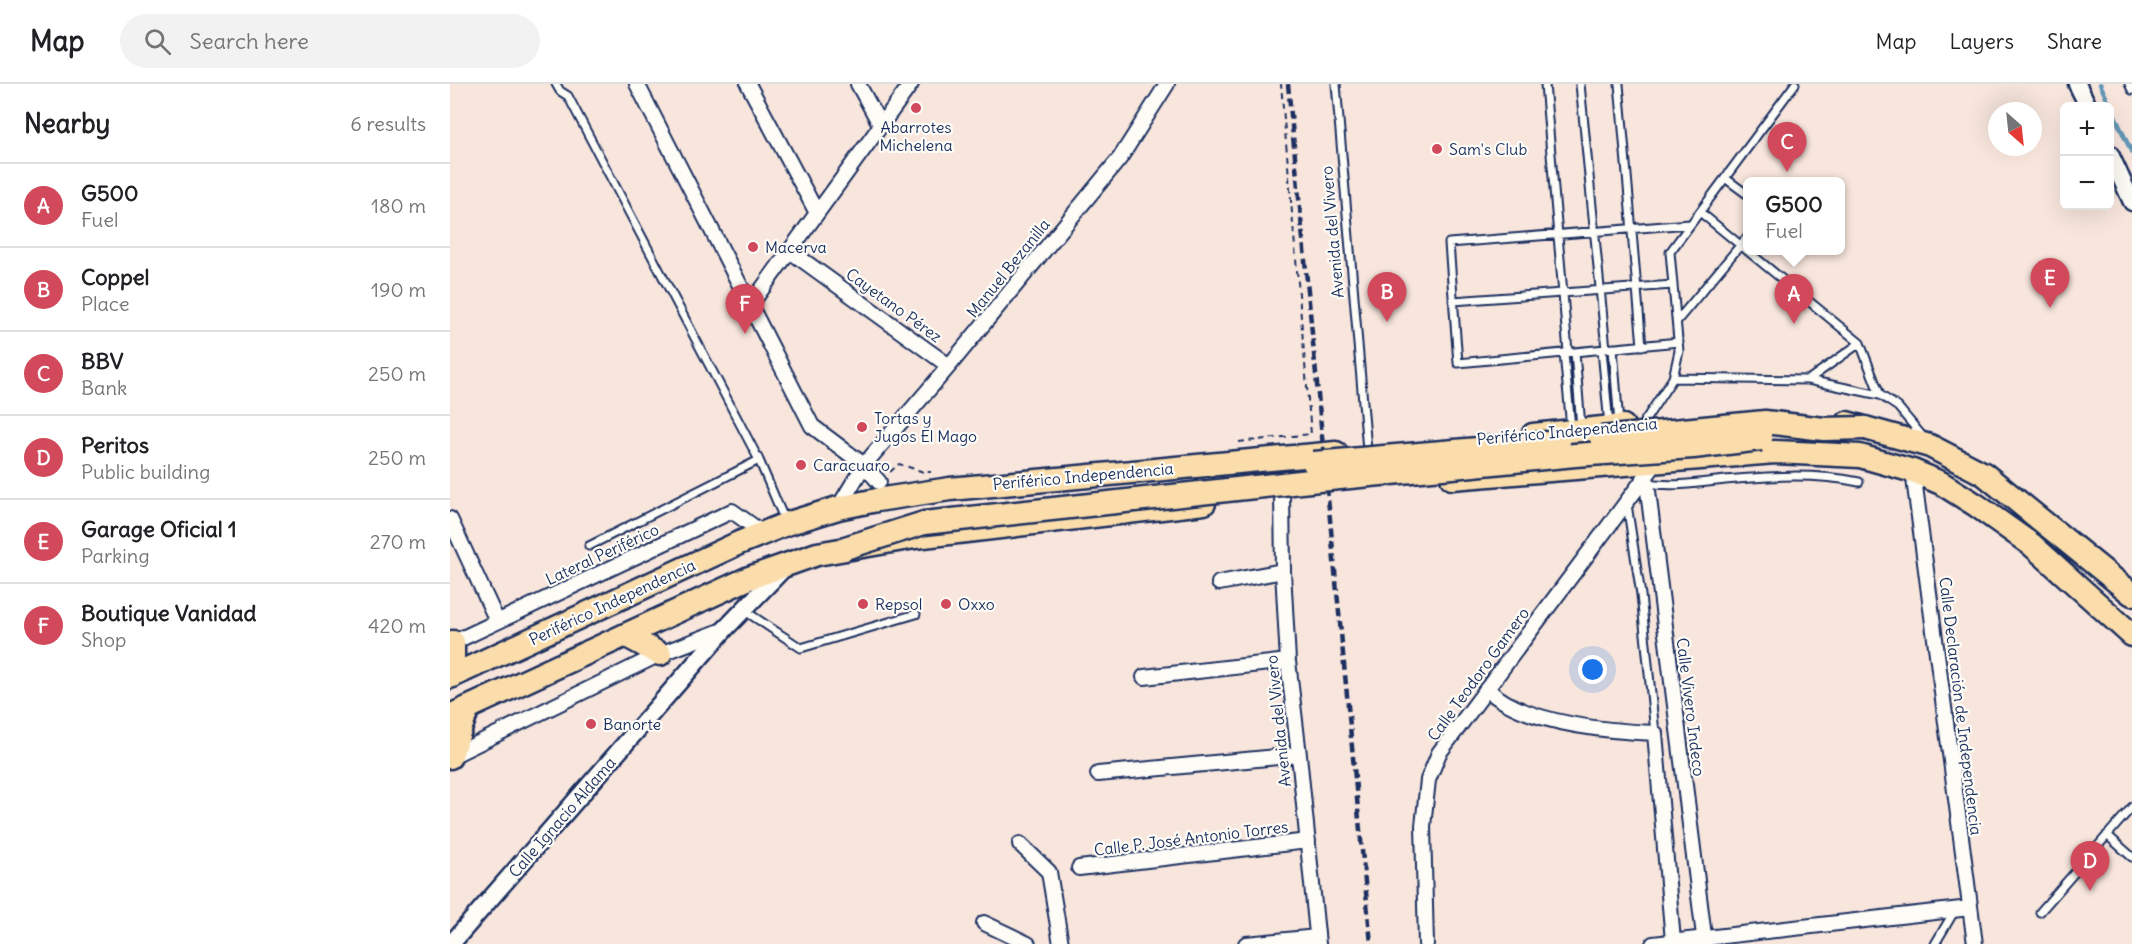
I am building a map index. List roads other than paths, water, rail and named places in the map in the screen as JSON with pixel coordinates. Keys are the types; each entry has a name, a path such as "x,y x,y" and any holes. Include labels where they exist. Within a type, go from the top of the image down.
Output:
{"highway":[{"name":"Periférico Independencia","path":"845,548 915,537 1282,494 1332,471 1367,450 1759,414 1839,421 1930,446 1984,474 2132,594"},
{"path":"450,757 459,712 749,578 817,554 845,548 924,523 1332,471 1765,422 1824,429 1865,428"},
{"path":"838,508 880,509 952,496 1693,447 1761,439 1811,446 1851,456"},
{"name":"Periférico Independencia","path":"451,676 739,543 786,524 838,508 878,491 1332,471 1650,472 1775,452 1860,456 1913,471 1941,483 2031,544 2132,635"},
{"path":"625,635 660,654"},
{"path":"451,676 452,643"}],"street":[{"path":"637,84 812,426 864,465 878,491"},
{"path":"748,84 817,213"},
{"path":"858,84 880,126"},
{"path":"751,304 911,84"},
{"name":"Manuel Bezanilla","path":"838,508 864,465 949,366 1120,158 1167,84"},
{"path":"2077,84 2086,102"},
{"path":"2110,156 2132,202"},
{"name":"Cayetano Pérez","path":"790,250 949,366"},
{"name":"Calle Declaración de Independencia","path":"1913,471 1975,944"},
{"name":"Calle Teodoro Gamero","path":"1426,944 1423,826 1428,780 1439,753 1650,472"},
{"name":"Calle Vivero Indeco","path":"1650,472 1704,941"},
{"name":"Avenida del Vivero","path":"1282,494 1287,661 1318,940"},
{"name":"Lateral Periférico","path":"452,643 732,511 764,534"},
{"path":"450,519 497,621"},
{"name":"Calle Ignacio Aldama","path":"451,944 725,629 789,563"},
{"path":"1219,583 1283,571"},
{"path":"450,757 660,654 725,629"},
{"path":"1144,677 1287,661"},
{"path":"1487,689 1497,698 1552,721 1655,733 1673,941"},
{"path":"1098,774 1299,755"},
{"name":"Calle P. José Antonio Torres","path":"1079,868 1308,841"},
{"path":"1020,844 1049,872 1061,944"},
{"path":"1653,944 1673,941 1704,941 1971,908"},
{"path":"984,922 1028,944"},
{"path":"1246,944 1318,940"}],"lane":[{"path":"556,84 560,91 568,96 759,460 786,524"},
{"name":"Avenida del Vivero","path":"1336,84 1367,450"},
{"path":"1545,84 1576,431"},
{"path":"1580,84 1607,349 1623,426"},
{"path":"1619,84 1642,346"},
{"path":"1623,426 1673,378 1679,342 1670,252 1795,84"},
{"path":"2129,84 2132,90"},
{"path":"1725,178 1743,191"},
{"path":"1700,212 1743,247"},
{"path":"1679,342 1458,363 1449,243 1690,224"},
{"path":"1677,321 1743,242"},
{"path":"1752,255 1860,343 1880,395"},
{"path":"1453,301 1673,285"},
{"path":"1808,380 1860,343"},
{"path":"1607,349 1623,426"},
{"path":"1569,353 1576,431"},
{"path":"1673,378 1808,380 1880,395 1898,407 1930,446"},
{"path":"589,546 759,460"},
{"path":"1650,472 1665,486 1764,477 1822,476 1859,483"},
{"path":"1626,501 1641,595 1655,733"},
{"path":"744,610 801,648 916,614"},
{"path":"2040,912 2132,807"},
{"path":"2107,835 2132,857"},
{"path":"1935,944 1954,910"}],"waterway":[{"path":"2100,84 2132,153"}],"railway":[{"path":"1288,84 1371,944"}],"place":[{"name":"Abarrotes Michelena","path":"916,108"},
{"name":"Sam's Club","path":"1437,149"},
{"name":"BBV","path":"1787,172"},
{"name":"Macerva","path":"753,247"},
{"name":"Garage Oficial 1","path":"2050,308"},
{"name":"Coppel","path":"1387,322"},
{"name":"G500","path":"1794,324"},
{"name":"Boutique Vanidad","path":"745,334"},
{"name":"Tortas y Jugos El Mago","path":"862,427"},
{"name":"Caracuaro","path":"801,465"},
{"name":"Repsol","path":"863,604"},
{"name":"Oxxo","path":"946,604"},
{"name":"Banorte","path":"591,724"},
{"name":"Peritos","path":"2090,891"}]}
